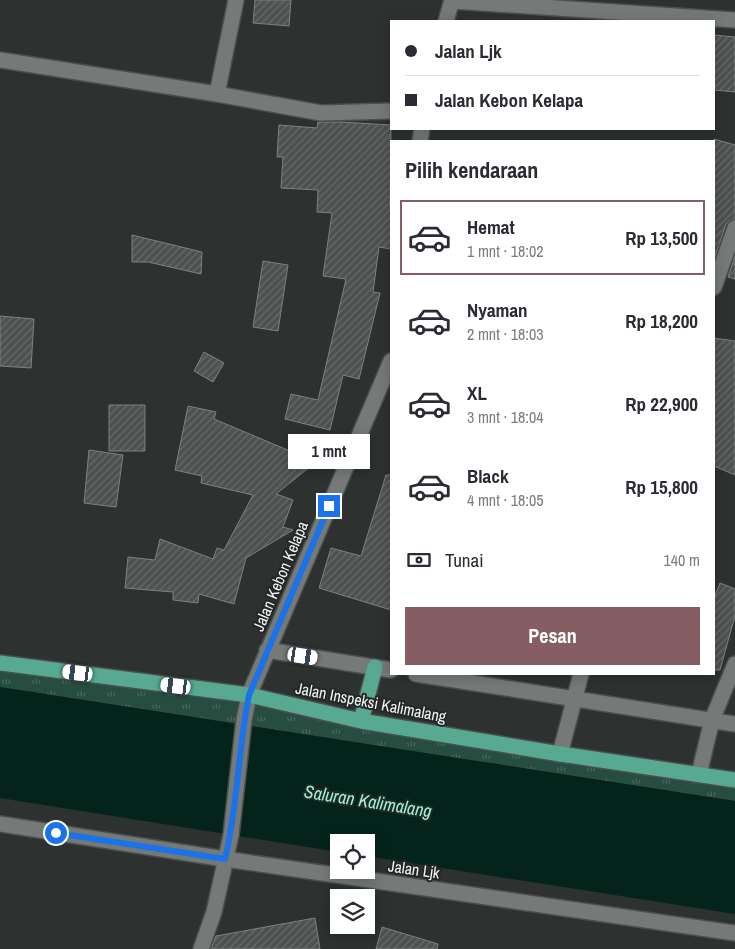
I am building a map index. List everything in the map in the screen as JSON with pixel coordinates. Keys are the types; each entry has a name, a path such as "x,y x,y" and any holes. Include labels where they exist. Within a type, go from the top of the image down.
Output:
{"main road":[{"name":"Jalan Inspeksi Kalimalang","path":"0,663 249,695 361,721 560,754 735,780"},
{"path":"361,721 375,667"}],"street":[{"path":"217,94 236,0"},
{"path":"446,20 452,0 735,20"},
{"path":"0,60 217,94 321,113 390,111"},
{"path":"715,284 735,228"},
{"name":"Jalan Kebon Kelapa","path":"201,949 214,912 231,835 244,720 249,695 390,363"},
{"name":"Jalan Inspeksi Kalimalang","path":"267,650 390,670"},
{"path":"699,774 712,720 735,664"},
{"path":"422,675 735,724"},
{"path":"560,754 581,675"},
{"name":"Jalan Ljk","path":"0,824 225,859 735,933"}],"green space":[{"path":"0,663 249,695 735,780 735,801 0,687"}],"water":[{"name":"Saluran Kalimalang","path":"0,687 735,801 735,914 375,857 375,834 330,834 330,851 0,798"}],"building":[{"path":"255,0 291,0 289,26 253,23"},
{"path":"715,35 735,37 735,92 715,90"},
{"path":"318,122 341,122 390,125 391,130 390,249 379,247 373,292 380,293 359,379 343,375 330,430 285,419 291,394 318,400 346,279 323,276 332,213 317,212 318,190 281,188 283,157 277,157 279,125 317,128"},
{"path":"714,139 735,145 735,219 726,224 715,257 715,140"},
{"path":"132,235 202,252 201,274 148,262 132,262"},
{"path":"735,256 735,279 728,277"},
{"path":"263,261 288,265 278,331 253,327"},
{"path":"0,316 34,319 31,368 0,366"},
{"path":"715,338 735,341 735,475 715,466"},
{"path":"204,352 224,363 213,382 194,371"},
{"path":"109,405 145,405 145,451 109,451"},
{"path":"188,406 216,412 214,419 316,462 276,494 293,500 283,527 293,530 246,558 234,604 199,594 198,603 173,600 173,592 125,588 128,557 155,560 160,539 213,559 217,548 224,550 253,495 201,483 202,476 175,470"},
{"path":"89,450 123,455 116,507 84,503"},
{"path":"386,475 390,475 390,610 319,588 331,548 361,556"},
{"path":"720,583 735,589 735,616 720,670 715,670 715,596"},
{"path":"315,918 320,949 211,949 216,936"},
{"path":"382,927 438,944 437,949 376,949"}],"route":[{"path":"56,833 225,859 231,835 244,720 249,695 329,506"}]}
